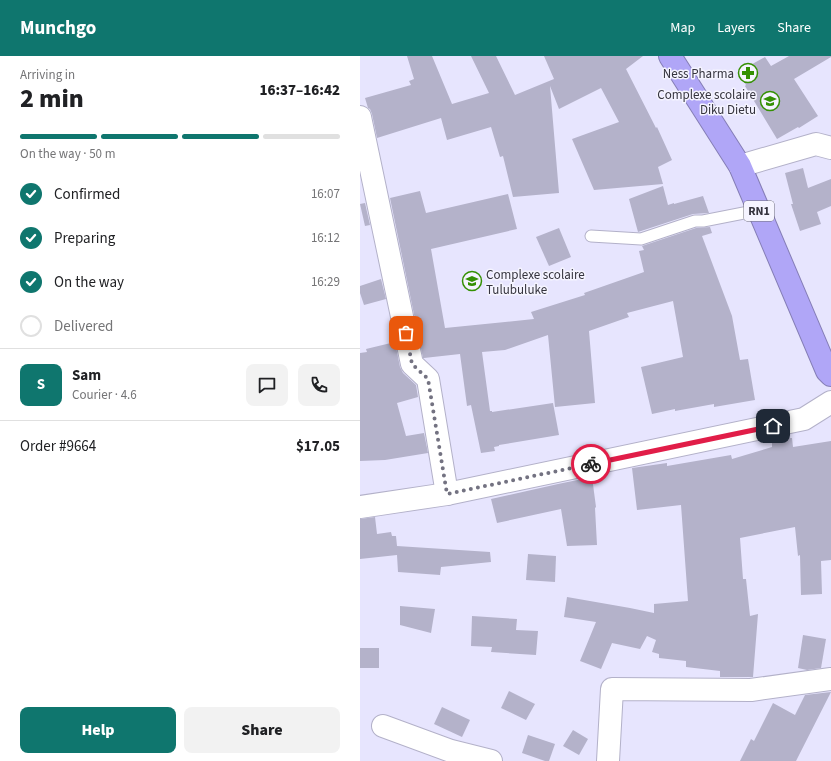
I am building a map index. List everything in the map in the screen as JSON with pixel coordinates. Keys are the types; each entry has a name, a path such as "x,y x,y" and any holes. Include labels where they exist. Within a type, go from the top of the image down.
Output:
{"highway":[{"name":"RN1","path":"670,56 740,166 827,371 831,375"}],"street":[{"path":"360,117 412,364 428,379 447,494"},
{"path":"740,166 816,144 831,148"},
{"path":"360,507 447,494 804,419 831,402"},
{"path":"608,761 612,689 751,690 831,679"},
{"path":"383,726 451,751 491,761"}],"lane":[{"path":"591,236 641,239 695,221 703,221 758,210"}],"building":[{"path":"407,56 432,56 452,104 489,93 471,56 496,56 515,95 554,79 544,56 643,56 626,69 656,128 657,127 672,160 658,167 663,184 594,190 572,139 619,122 601,88 559,109 550,86 559,193 513,197 503,156 500,157 491,127 447,140 441,118 377,138 372,114 368,108 365,98 411,85 409,81 414,79"},
{"path":"789,56 831,57 794,79 818,116 777,139 738,72 765,57 771,66"},
{"path":"803,168 808,188 831,179 831,206 817,212 821,224 800,231 791,204 793,204 785,173"},
{"path":"663,186 668,205 703,196 709,213 693,214 638,232 629,199"},
{"path":"420,191 426,213 508,194 517,229 431,249 445,328 534,319 531,312 585,295 584,293 644,272 639,251 644,250 642,246 696,228 710,227 712,233 702,236 732,316 740,360 748,359 755,400 714,407 714,404 675,411 675,409 652,414 641,367 683,357 673,301 627,313 629,317 589,331 595,403 555,407 548,335 505,350 482,352 490,411 492,412 553,403 559,435 499,445 494,447 495,451 481,453 471,405 467,406 460,354 423,358 390,198"},
{"path":"365,203 370,225 365,226 360,204"},
{"path":"559,228 571,257 549,266 536,237"},
{"path":"381,279 386,299 364,305 360,293 360,286"},
{"path":"395,342 400,367 403,373 416,385 418,397 397,403 406,436 424,433 428,453 385,460 360,461 360,353 367,352 366,349"},
{"path":"792,438 793,447 831,441 831,560 821,561 822,594 801,595 800,555 798,556 795,527 740,538 743,579 746,579 750,616 758,614 753,677 720,677 720,671 686,667 686,661 659,658 659,654 652,652 656,640 647,636 640,649 612,643 601,669 580,661 596,622 564,617 567,597 654,613 654,604 688,601 681,505 637,510 632,468 667,463 667,466 731,455 732,459 772,447 772,439"},
{"path":"592,477 596,507 597,545 567,546 561,509 497,523 491,499"},
{"path":"375,517 377,534 391,532 392,536 396,536 397,546 490,552 491,562 441,567 440,575 398,572 397,555 360,559 360,519"},
{"path":"528,554 556,556 555,582 526,580"},
{"path":"400,606 435,609 431,633 400,625"},
{"path":"472,616 517,619 516,630 538,631 536,655 491,652 492,647 471,646"},
{"path":"803,635 826,639 821,668 807,670 798,668"},
{"path":"360,648 379,648 379,668 360,668"},
{"path":"509,691 535,704 526,720 501,708"},
{"path":"831,692 796,761 740,761 751,739 754,741 773,703 795,715 805,695"},
{"path":"442,707 470,720 462,737 434,724"},
{"path":"573,730 588,739 579,755 563,746"},
{"path":"528,735 555,744 549,761 522,753"}],"way so far":[{"path":"406,333 412,364 428,379 447,494 591,464"}],"place":[{"name":"Ness Pharma","path":"748,73"},
{"name":"Complexe scolaire Diku Dietu","path":"770,101"},
{"name":"Complexe scolaire Tulubuluke","path":"472,281"}],"route":[{"path":"591,464 773,426"}]}
